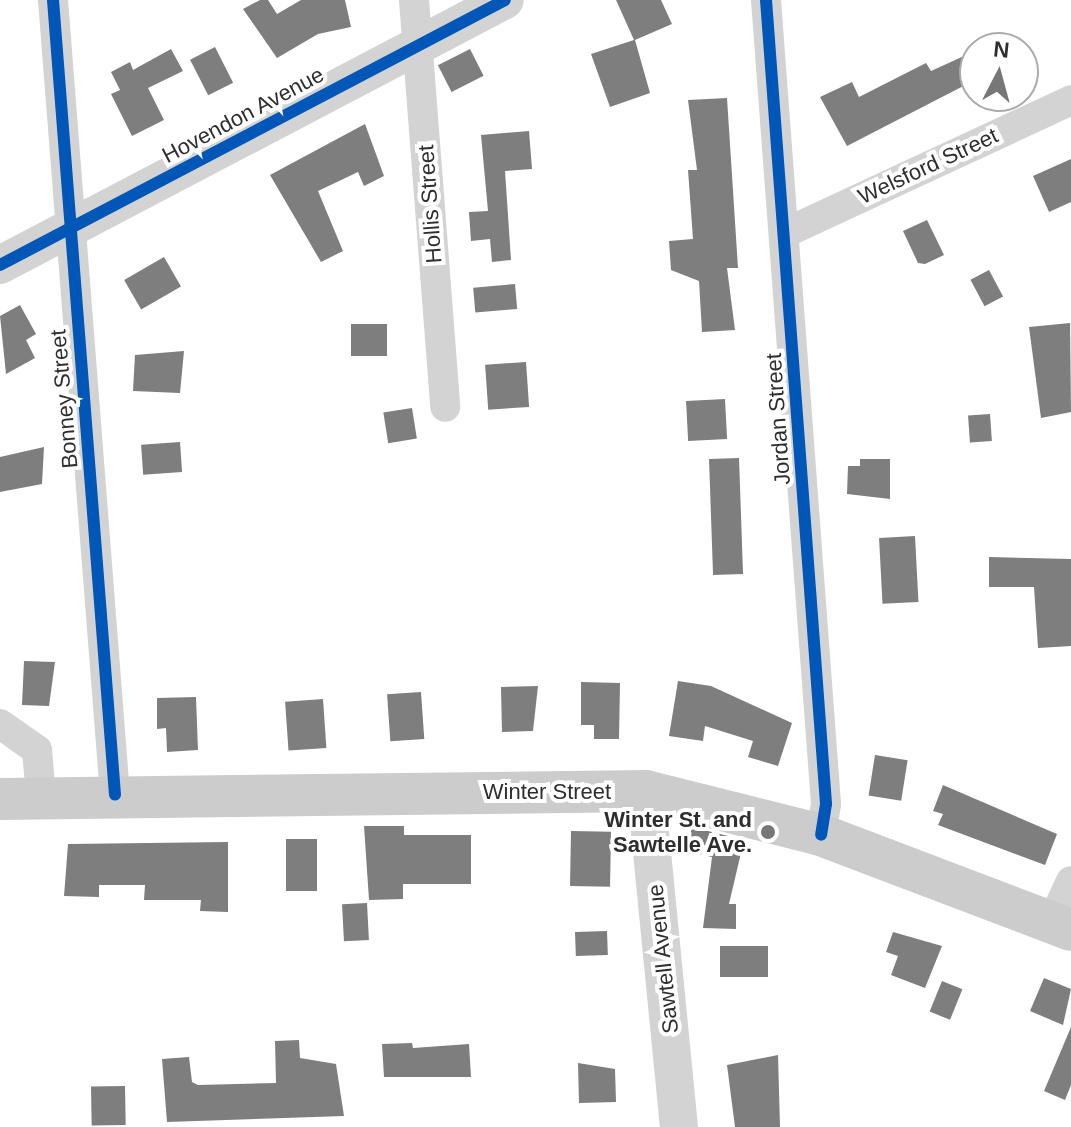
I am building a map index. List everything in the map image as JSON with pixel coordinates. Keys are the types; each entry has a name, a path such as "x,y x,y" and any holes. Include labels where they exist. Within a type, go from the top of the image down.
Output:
{"main road":[{"name":"Winter Street","path":"0,799 115,795 646,791 821,835 1062,926"}],"street":[{"name":"Bonney Street","path":"53,0 115,795"},
{"name":"Hollis Street","path":"414,0 445,407"},
{"name":"Hovendon Avenue","path":"0,265 505,0"},
{"name":"Jordan Street","path":"766,0 826,804 821,835"},
{"name":"Welsford Street","path":"785,233 1071,100"},
{"path":"0,724 37,750 41,797"},
{"name":"Sawtell Avenue","path":"646,791 679,1127"},
{"path":"1062,926 1071,881"}],"building":[{"path":"260,0 268,0 277,14 301,0 345,0 351,27 318,34 277,58 243,9"},
{"path":"616,0 661,0 672,24 635,40 650,93 610,107 591,54 634,40"},
{"path":"215,47 233,83 208,95 190,60"},
{"path":"171,49 183,71 148,88 164,120 132,136 111,94 120,90 111,72 130,62 133,70"},
{"path":"470,49 484,76 452,92 438,65"},
{"path":"959,58 959,88 847,146 820,97 852,82 859,97 926,63 931,71"},
{"path":"727,98 738,268 727,268 735,330 702,332 699,281 671,270 669,241 693,239 688,170 697,170 688,100"},
{"path":"365,124 384,176 364,186 358,172 318,191 343,251 321,262 270,175"},
{"path":"529,131 532,169 505,171 511,260 492,262 490,239 471,241 469,212 488,211 481,135"},
{"path":"1071,159 1071,202 1049,212 1033,176"},
{"path":"927,220 944,255 925,264 918,263 903,231"},
{"path":"164,257 181,286 141,309 124,280"},
{"path":"989,270 1003,296 985,306 970,280"},
{"path":"515,284 517,309 475,313 473,288"},
{"path":"20,305 36,334 26,340 35,358 6,374 0,316"},
{"path":"1070,323 1071,412 1041,418 1029,327"},
{"path":"351,324 387,324 387,356 351,356"},
{"path":"184,351 180,393 133,391 135,355"},
{"path":"526,362 529,407 488,410 485,365"},
{"path":"725,399 727,439 688,441 686,401"},
{"path":"412,408 417,439 388,443 383,413"},
{"path":"990,414 992,441 970,442 968,416"},
{"path":"180,442 182,472 143,475 141,445"},
{"path":"44,447 42,484 0,492 0,457"},
{"path":"739,458 743,574 713,575 709,459"},
{"path":"860,459 890,459 890,499 847,494 848,466 860,466"},
{"path":"915,536 918,602 883,604 879,538"},
{"path":"989,557 1071,559 1071,646 1038,648 1034,587 989,587"},
{"path":"24,661 55,662 49,706 22,705"},
{"path":"678,681 711,686 792,723 778,766 748,757 753,741 705,726 703,741 669,736"},
{"path":"581,682 620,683 619,739 594,739 594,725 581,725"},
{"path":"538,686 533,731 502,732 501,687"},
{"path":"421,692 424,739 390,741 387,694"},
{"path":"196,697 198,750 167,752 166,728 157,729 157,698"},
{"path":"323,699 326,748 289,751 285,702"},
{"path":"875,755 908,760 901,801 869,795"},
{"path":"943,785 1057,834 1045,865 938,825 943,814 933,811"},
{"path":"364,826 404,826 404,835 471,835 471,884 403,884 403,899 369,900"},
{"path":"692,827 744,840 729,904 736,904 736,929 703,928 712,857 686,851"},
{"path":"571,831 611,832 610,887 570,886"},
{"path":"286,839 317,839 317,891 286,891"},
{"path":"228,842 228,912 200,911 201,900 144,900 145,885 99,885 99,897 64,896 68,844"},
{"path":"367,903 369,940 344,941 342,904"},
{"path":"607,931 608,955 576,956 575,932"},
{"path":"893,932 942,946 925,988 891,975 898,956 886,952"},
{"path":"720,946 768,946 768,977 720,977"},
{"path":"1044,978 1071,989 1063,1025 1030,1011"},
{"path":"942,981 962,989 950,1020 930,1012"},
{"path":"1071,1027 1071,1085 1065,1100 1044,1091"},
{"path":"299,1040 300,1058 336,1064 344,1116 167,1122 162,1059 189,1057 192,1082 198,1085 276,1083 275,1041"},
{"path":"412,1043 413,1048 469,1044 471,1077 384,1077 382,1044"},
{"path":"778,1055 780,1127 735,1127 727,1065"},
{"path":"578,1063 615,1069 616,1102 579,1103"},
{"path":"125,1086 126,1125 92,1126 91,1087"}],"cycle path":[{"path":"53,0 115,795"},
{"path":"0,265 505,0"},
{"path":"766,0 826,804 821,835"}],"place":[{"name":"Winter St. and Sawtelle Ave.","path":"768,832"}]}
